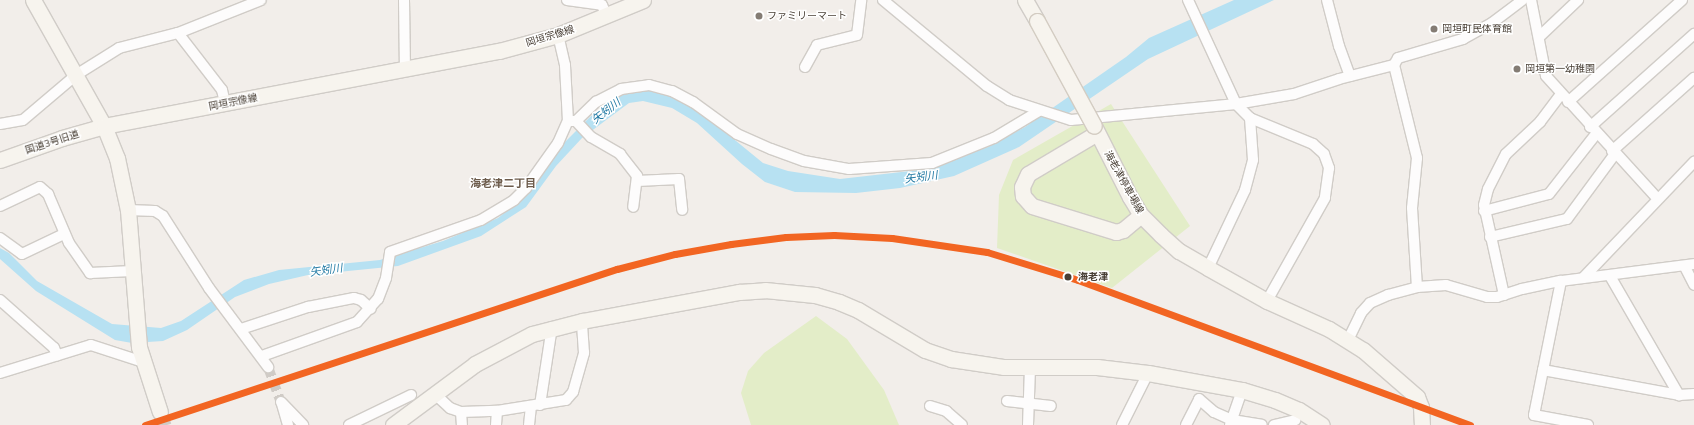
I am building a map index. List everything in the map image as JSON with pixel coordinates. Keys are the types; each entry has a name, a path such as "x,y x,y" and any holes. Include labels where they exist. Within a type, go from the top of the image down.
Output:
{"street":[{"path":"33,0 104,126 117,158 128,210 135,326 143,362 160,412"},
{"path":"0,124 23,120 76,75 119,48 178,34 261,0"},
{"path":"404,0 405,69"},
{"path":"568,0 602,5 607,17"},
{"name":"岡垣宗像線","path":"104,126 499,51 558,35 607,17 643,0"},
{"path":"805,68 817,46 857,35 861,0"},
{"path":"883,0 987,86 1009,100 1039,111 1071,120 1236,104 1294,94 1350,76 1394,65"},
{"name":"海老津停車場線","path":"1025,0 1141,215 1179,251 1267,301 1348,340 1410,388 1421,407 1422,425"},
{"path":"1188,0 1236,104 1250,118 1312,144 1324,154 1329,168 1325,198 1267,301"},
{"path":"1327,0 1339,46 1350,76"},
{"path":"1417,287 1418,270 1412,208 1417,158 1394,65 1398,58 1463,39 1492,22 1522,0"},
{"path":"1531,0 1546,76 1593,130 1657,198"},
{"path":"1539,36 1578,0"},
{"path":"1568,102 1682,0"},
{"path":"178,34 222,90 225,103"},
{"path":"1484,211 1549,194 1593,130 1694,34"},
{"path":"558,35 572,121 591,137 620,154 637,176 633,207"},
{"path":"1490,237 1567,218 1614,152 1694,78"},
{"path":"262,356 342,329 357,322 378,299 386,278 390,252 457,230 514,200 558,143 572,121 596,102 621,89 649,85 672,91 692,102 737,134 771,149 804,161 849,169 932,163 994,138 1039,111"},
{"path":"1504,295 1484,211 1488,189 1506,154 1540,122 1561,94"},
{"path":"1208,268 1245,190 1253,160 1250,118"},
{"name":"国道3号旧道","path":"0,160 62,138 104,126"},
{"path":"1095,130 1028,174 1022,187 1023,196 1032,206 1116,232 1123,230 1141,215"},
{"path":"1582,278 1657,198 1694,162"},
{"path":"637,181 680,179 682,210"},
{"path":"0,206 40,188 48,194 64,234 90,273 132,271"},
{"path":"128,210 155,211 163,216 209,288 241,329 256,352 262,356 268,367"},
{"path":"0,238 22,254 64,234"},
{"path":"1348,340 1361,313 1370,303 1388,295 1417,287 1446,285 1488,297 1504,295 1561,281 1689,266 1694,285"},
{"path":"1610,276 1679,395"},
{"path":"1561,281 1534,415 1588,425"},
{"path":"393,425 474,364 505,346 552,327 740,292 789,291 815,295 858,310 900,337 951,359 976,365 1097,367 1148,373 1242,390 1287,405 1322,425"},
{"path":"241,329 308,308 354,298 361,300 370,309"},
{"path":"0,300 54,348 57,355"},
{"path":"435,394 450,408 461,412 497,411 536,406 566,400 573,392 584,353 582,321"},
{"path":"529,425 536,406 552,327"},
{"path":"0,373 91,345 143,362"},
{"path":"1028,425 1030,403 1030,367"},
{"path":"1543,370 1679,395 1694,394"},
{"path":"1122,425 1148,373"},
{"path":"1231,423 1242,390"},
{"path":"355,424 411,395"},
{"path":"1186,425 1199,399 1214,412 1231,423 1262,425"},
{"path":"1006,401 1051,406"},
{"path":"288,425 281,402 303,425"},
{"path":"930,406 946,411 962,425"},
{"path":"496,425 497,411"},
{"path":"461,412 462,425"},
{"path":"1274,425 1294,420"}],"green space":[{"path":"1111,104 1190,226 1112,288 997,248 999,195 1013,160"},
{"path":"816,316 847,339 884,390 899,425 751,425 741,393 748,371 764,353"}],"water":[{"name":"矢矧川","path":"1234,0 1274,0 1148,59 1019,147 954,176 900,188 856,193 795,192 765,182 742,164 697,123 672,108 643,101 629,103 582,138 556,166 526,207 481,236 398,266 308,275 269,284 235,297 187,330 163,341 132,343 115,340 36,291 0,259 0,248 9,253 37,281 112,324 161,328 181,321 244,280 279,270 380,260 443,241 498,218 521,200 564,143 590,117 611,100 628,93 647,90 671,96 697,109 763,163 788,171 840,179 928,169 988,147 1025,127 1126,57 1149,38"}],"tunnel":[{"path":"268,367 281,402"},
{"path":"160,412 164,425"}],"transit line":[{"path":"145,425 617,269 675,254 731,244 786,237 834,235 892,238 987,252 1078,280 1470,425"}],"place":[{"name":"ファミリーマート","path":"759,16"},
{"name":"岡垣町民体育館","path":"1434,29"},
{"name":"岡垣第一幼稚園","path":"1517,69"},
{"name":"海老津","path":"1068,277"}],"district":[{"name":"海老津二丁目","path":"503,183"}]}
